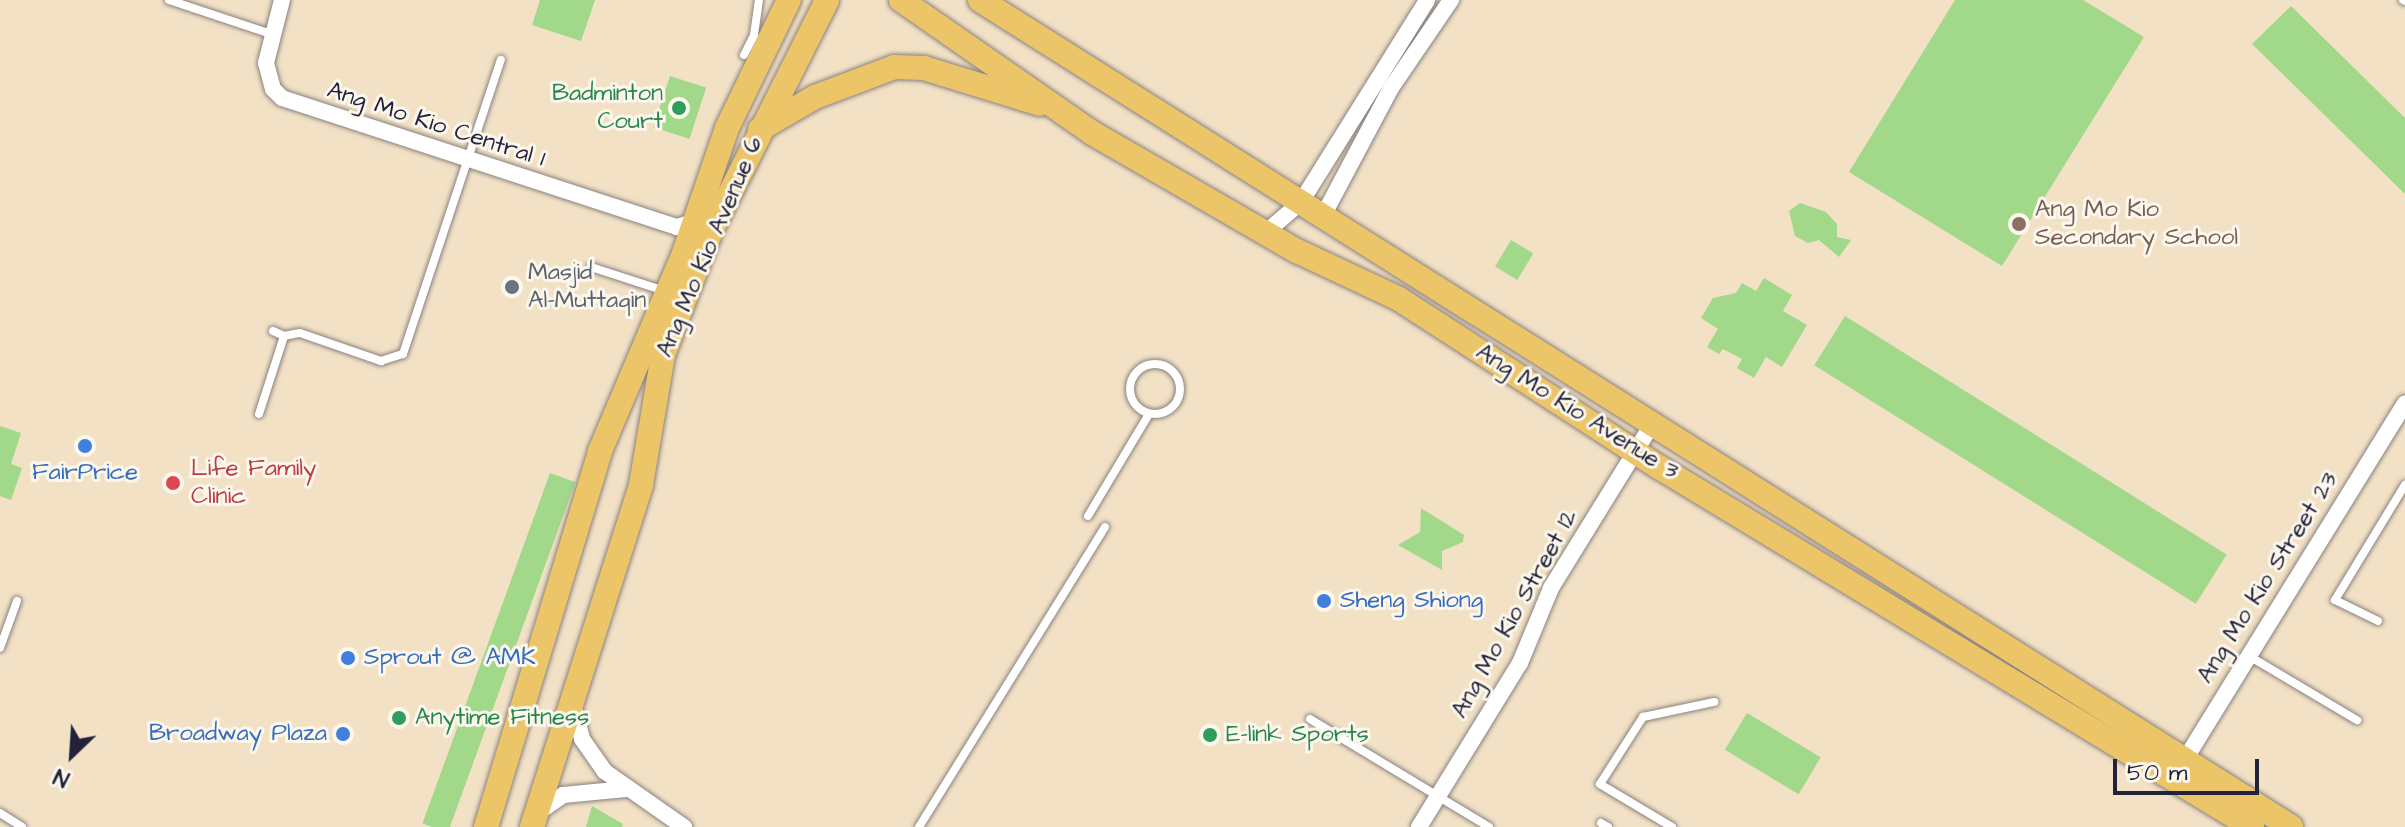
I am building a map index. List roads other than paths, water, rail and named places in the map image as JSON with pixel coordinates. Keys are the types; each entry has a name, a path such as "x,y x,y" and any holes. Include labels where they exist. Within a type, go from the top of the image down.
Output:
{"main road":[{"name":"Ang Mo Kio Avenue 6","path":"534,820 641,485 663,355 759,129 827,0"},
{"name":"Ang Mo Kio Avenue 3","path":"901,0 1065,112 1265,233 1399,299 1636,451 2179,769 2291,827"},
{"name":"Ang Mo Kio Avenue 3","path":"980,0 1001,9 1653,423 2179,769 2252,827"},
{"name":"Ang Mo Kio Avenue 6","path":"486,827 600,451 684,253 686,224 787,1"},
{"path":"759,129 815,97 895,67 924,68 1065,112"},
{"path":"1498,363 1515,336"}],"street":[{"name":"Ang Mo Kio Central 1","path":"282,0 271,34 268,75 282,98 469,160 686,224"},
{"path":"1265,233 1301,202 1427,0"},
{"path":"1324,214 1391,88 1451,0"},
{"name":"Ang Mo Kio Street 23","path":"2179,769 2405,404"},
{"name":"Ang Mo Kio Street 12","path":"1419,827 1520,663 1551,588 1653,423"},
{"path":"572,699 582,739 604,771 684,827"},
{"path":"534,820 563,795 626,789"}],"lane":[{"path":"169,0 271,34"},
{"path":"744,55 754,35 759,0"},
{"path":"259,414 284,336 301,328 381,361 403,354 501,60"},
{"path":"591,267 666,291"},
{"path":"273,331 284,336"},
{"path":"1088,516 1149,414 1173,407 1179,395 1173,371 1161,364 1137,371 1130,382 1137,407 1149,414"},
{"path":"2378,621 2335,600 2405,485"},
{"path":"919,827 1105,527"},
{"path":"0,648 17,601"},
{"path":"2249,656 2357,720"},
{"path":"1672,827 1600,784 1643,717 1714,702"},
{"path":"1310,719 1489,827"},
{"path":"0,813 22,827"}],"place":[{"name":"Badminton Court","path":"679,108"},
{"name":"Ang Mo Kio Secondary School","path":"2019,224"},
{"name":"Masjid Al-Muttaqin","path":"512,287"},
{"name":"FairPrice","path":"85,446"},
{"name":"Life Family Clinic","path":"173,483"},
{"name":"Sheng Shiong","path":"1324,601"},
{"name":"Sprout @ AMK","path":"348,658"},
{"name":"Anytime Fitness","path":"399,718"},
{"name":"Broadway Plaza","path":"343,734"},
{"name":"E-link Sports","path":"1210,735"}]}
